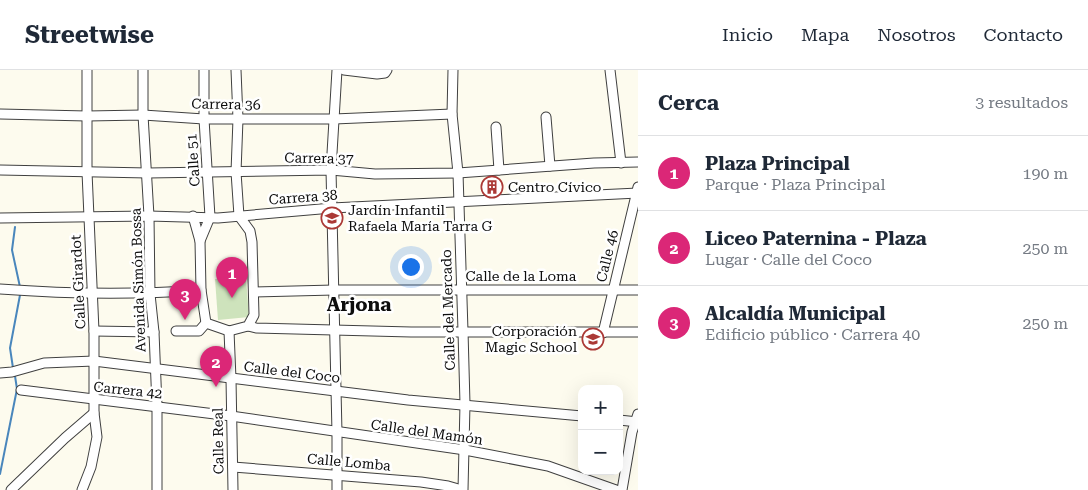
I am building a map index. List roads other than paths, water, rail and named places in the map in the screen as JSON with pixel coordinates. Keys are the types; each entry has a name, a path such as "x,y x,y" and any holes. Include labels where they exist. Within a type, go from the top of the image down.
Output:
{"street":[{"name":"Calle Girardot","path":"82,490 91,467 97,437 94,413 94,332 87,172 87,70"},
{"name":"Avenida Simón Bossa","path":"143,70 143,115 148,173 150,294 154,332 157,406 157,490"},
{"name":"Calle 51","path":"204,70 204,119 210,218"},
{"path":"236,70 238,216 250,231"},
{"path":"336,490 337,433 331,170 337,70"},
{"path":"344,70 377,74 386,71"},
{"name":"Calle del Mercado","path":"453,70 452,114 458,173 465,404 463,490"},
{"path":"610,70 621,163"},
{"name":"Carrera 36","path":"0,114 143,115 204,119 334,120 452,114"},
{"path":"546,117 550,166"},
{"path":"496,127 499,170"},
{"name":"Carrera 37","path":"0,170 148,173 331,170 375,174 458,173 638,162"},
{"name":"Calle 46","path":"603,333 638,187"},
{"name":"Carrera 38","path":"0,218 149,216 210,218 332,208 638,193"},
{"path":"248,326 254,315 250,231 252,222 259,214"},
{"path":"193,216 200,241 201,290 206,324"},
{"path":"200,241 210,218"},
{"path":"0,289 92,294 150,294 201,290"},
{"name":"Calle de la Loma","path":"254,292 462,289 638,290"},
{"path":"206,324 228,330 248,326 256,328 411,332 638,332"},
{"path":"176,331 199,331 206,324"},
{"name":"Calle Real","path":"228,330 233,490"},
{"path":"94,332 154,332"},
{"name":"Calle del Coco","path":"0,373 14,372 44,364 94,361 408,400 578,416"},
{"name":"Carrera 42","path":"21,390 232,416"},
{"path":"11,490 94,413"},
{"name":"Calle del Mamón","path":"232,416 337,433 465,450 548,466 616,490"},
{"path":"622,490 637,419 623,420"},
{"name":"Calle Lomba","path":"233,467 421,482 463,490"}],"waterway":[{"path":"15,227 12,250 20,287"},
{"path":"13,368 10,348 20,295"},
{"path":"0,474 17,389 15,376"}],"place":[{"name":"Centro Cívico","path":"492,187"},
{"name":"Jardín Infantil Rafaela María Tarra G","path":"332,218"},
{"name":"Plaza Principal","path":"232,298"},
{"name":"Alcaldía Municipal","path":"185,320"},
{"name":"Corporación Magic School","path":"593,339"},
{"name":"Liceo Paternina - Plaza","path":"216,387"}],"district":[{"name":"Arjona","path":"359,304"}]}
